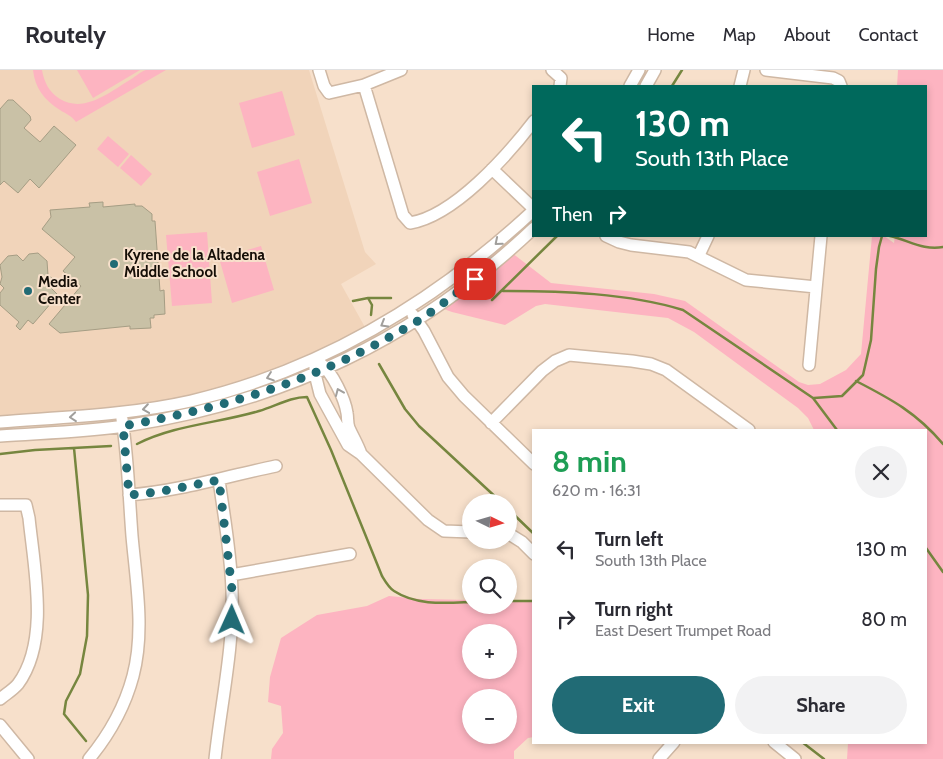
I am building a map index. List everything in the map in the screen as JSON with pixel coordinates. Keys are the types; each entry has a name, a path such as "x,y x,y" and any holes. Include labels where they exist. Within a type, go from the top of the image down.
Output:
{"street":[{"path":"318,70 329,93 364,85 401,70"},
{"path":"631,85 639,70"},
{"path":"647,85 655,70"},
{"path":"740,85 744,70"},
{"path":"766,70 834,78 840,84"},
{"path":"364,85 403,215 410,222 419,221 438,214 454,203 492,169 532,123"},
{"path":"492,169 532,207"},
{"path":"0,422 121,412 191,401 224,392 316,360 359,338 408,309 472,264 532,211"},
{"path":"0,436 123,426 196,412 237,402 315,374 353,357 418,321 484,272 532,230"},
{"path":"608,237 619,242 680,250 699,256 746,280 816,287"},
{"path":"699,256 708,237"},
{"path":"809,365 821,237"},
{"path":"408,309 418,321 448,376 464,396 532,462"},
{"path":"491,423 542,371 555,361 569,355 651,364 666,370 747,429"},
{"path":"316,360 327,369 338,388 347,412 350,430 361,454"},
{"path":"316,360 315,374 320,394 348,445 361,454 443,534 462,533"},
{"path":"89,759 118,715 133,676 139,629 121,412"},
{"path":"129,495 158,492 219,480 276,466"},
{"path":"216,759 230,649 232,590 219,480"},
{"path":"0,505 26,505 29,518 37,609 36,638 33,655 17,685 0,699"},
{"path":"518,540 532,552"},
{"path":"230,575 350,554"},
{"path":"0,725 28,759"},
{"path":"659,759 672,744"},
{"path":"776,744 795,759"}],"shaded area":[{"path":"0,70 309,70 365,252 376,264 341,284 366,329 304,359 248,379 188,396 112,410 0,419"},
{"path":"33,70 42,70 48,86 60,99 69,103 79,104 98,99 146,70 166,70 76,122 45,98 38,88"},
{"path":"77,70 140,70 93,98"},
{"path":"898,70 943,70 943,759 847,759 848,744 927,744 927,429 814,429 808,418 798,408 694,332 668,318 545,304 536,306 505,325 452,312 430,304 457,286 503,246 551,283 654,294 685,301 799,382 808,385 820,384 846,370 861,354 872,237 885,237 894,243 895,237 927,237 927,85 897,85"},
{"path":"282,91 295,135 252,148 239,103"},
{"path":"108,136 129,154 118,167 97,149"},
{"path":"131,155 152,174 141,186 120,168"},
{"path":"299,159 312,203 270,216 257,172"},
{"path":"207,232 212,303 172,306 166,235"},
{"path":"261,246 274,290 232,303 219,258"},
{"path":"389,596 462,600 462,614 517,614 517,601 532,602 532,737 528,738 514,751 514,759 271,759 272,749 283,733 281,706 268,702 270,677 281,638 317,615 367,606"}],"building":[{"path":"8,100 13,100 30,116 31,120 24,128 40,142 54,126 76,145 39,188 30,179 18,193 4,181 0,185 0,109"},
{"name":"Kyrene de la Altadena Middle School","path":"103,202 103,207 135,204 135,206 142,206 152,214 152,221 155,221 160,291 164,290 165,314 154,315 154,318 150,318 151,328 130,329 130,326 60,333 49,324 81,286 63,271 75,257 42,229 51,217 50,210 90,207 89,203"},
{"name":"Media Center","path":"38,253 47,261 48,275 53,279 48,285 58,295 33,324 28,320 20,330 16,326 19,322 0,305 0,293 4,288 0,284 2,277 0,265 8,256 17,255 23,261 29,254"}],"waterway":[{"path":"673,85 682,70"},
{"path":"492,300 556,237"},
{"path":"814,398 842,396 863,375 871,340 876,269 882,237"},
{"path":"893,237 929,248 943,247"},
{"path":"503,291 594,294 640,300 683,310 813,398 836,429"},
{"path":"368,298 372,305 371,315"},
{"path":"353,301 368,298 391,298"},
{"path":"379,364 405,409 419,426 492,494"},
{"path":"856,381 881,394 913,415 943,444"},
{"path":"137,444 166,433 244,415 289,400 307,397 331,450 382,576 389,586 394,591 412,599 442,603 462,602"},
{"path":"0,454 111,446"},
{"path":"74,448 88,595 87,636 80,674 66,701 64,714 86,741"},
{"path":"518,519 532,532"},
{"path":"927,549 943,572"},
{"path":"517,601 532,601"},
{"path":"805,744 824,759"}],"place":[{"name":"Kyrene de la Altadena Middle School","path":"114,264"},
{"name":"Media Center","path":"28,291"}],"route":[{"path":"232,620 232,590 219,480 194,486 129,495 123,426 237,402 315,374 353,357 418,321 475,279"}]}
